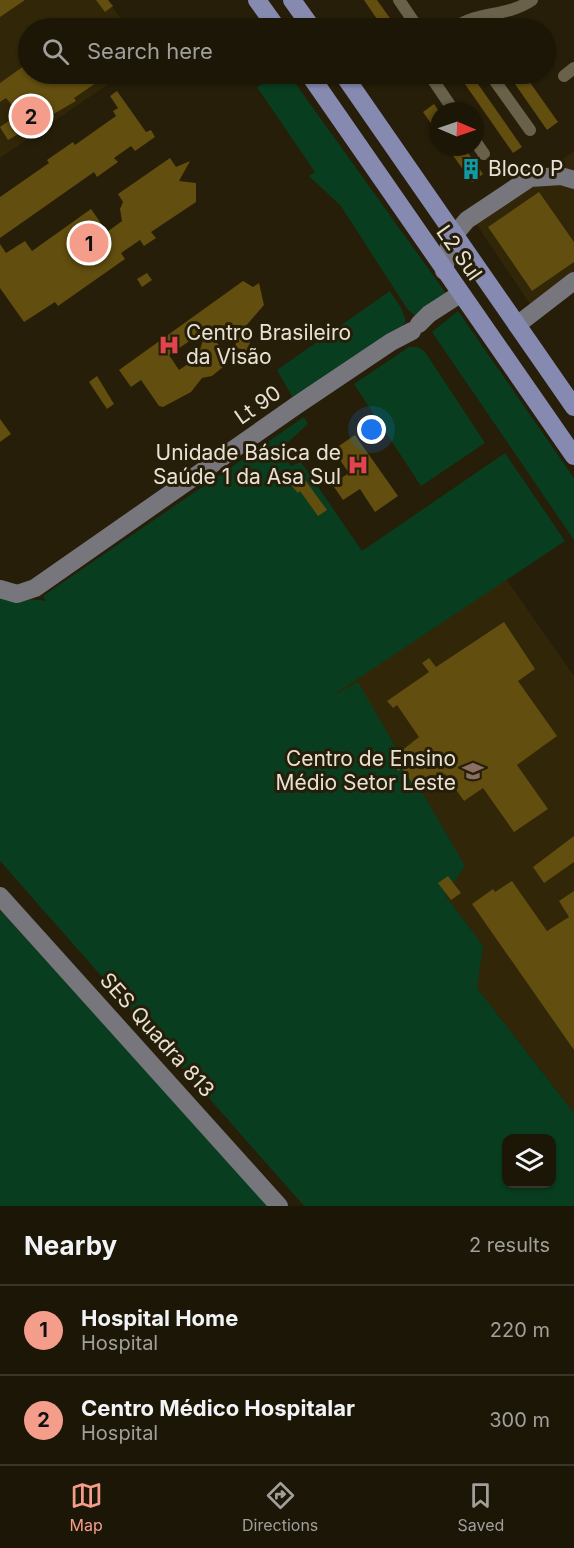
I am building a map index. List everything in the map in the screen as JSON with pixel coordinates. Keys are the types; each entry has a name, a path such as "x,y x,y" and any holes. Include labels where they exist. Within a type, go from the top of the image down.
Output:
{"main road":[{"path":"257,0 270,18"},
{"path":"292,0 305,18"},
{"name":"L2 Sul","path":"316,84 574,456"},
{"name":"L2 Sul","path":"350,84 574,407"},
{"path":"362,150 376,147 384,133"},
{"path":"378,175 387,163 403,160"},
{"path":"540,406 556,404 563,390"},
{"path":"559,434 566,420 574,417"}],"street":[{"path":"399,0 411,18"},
{"path":"475,18 482,14 500,14 519,9 531,0"},
{"path":"436,84 448,102"},
{"path":"497,84 530,130"},
{"path":"444,271 446,254 454,234 467,220 530,178 553,176 574,180"},
{"path":"517,325 574,280"},
{"name":"Lt 90","path":"0,589 17,594 35,588 460,294"},
{"name":"SES Quadra 813","path":"0,896 279,1206"}],"shaded area":[{"path":"0,0 108,0 120,18 18,18 18,84 108,84 0,158"},
{"path":"574,151 574,274 530,304 473,219"},
{"name":"Centro de Ensino Médio Setor Leste","path":"497,566 574,676 574,1113 395,883 313,691"}],"green space":[{"path":"263,84 296,84 450,299 417,317 408,310 341,206 309,176 315,172 257,87"},
{"path":"390,291 406,321 391,342 297,405 277,370"},
{"path":"458,311 574,478 574,540 432,332"},
{"path":"409,347 418,347 425,352 485,443 421,486 354,384"},
{"path":"304,417 308,424 279,450 291,466 301,462 362,551 505,453 565,541 329,698 358,682 465,866 445,895 483,946 477,988 574,1113 574,1206 304,1206 0,861 0,596 46,601 43,596"},
{"path":"0,910 268,1206 0,1206"}],"building":[{"path":"0,0 25,0 0,17"},
{"path":"96,0 108,0 113,6 105,12"},
{"path":"364,0 377,0 390,18 376,18"},
{"path":"18,70 18,84 95,84 74,98 76,101 8,140 0,127 13,118 11,116 17,111 6,98 0,102 0,83"},
{"path":"465,84 478,84 522,147 513,153 484,111 484,102 477,102"},
{"path":"515,84 531,84 558,122 547,130"},
{"path":"117,91 146,132 151,130 155,137 135,151 131,146 114,158 118,162 97,177 94,172 0,238 0,197 49,163 47,160 73,142 75,145 116,116 113,111 118,108 110,96"},
{"path":"430,107 430,122 423,112"},
{"name":"Bloco P","path":"453,156 470,156 483,174 472,182"},
{"path":"170,158 176,167 190,161 179,181 196,183 196,202 151,232 156,238 144,246 140,240 121,253 125,259 58,306 55,302 24,322 0,288 0,244 6,253 25,241 32,251 91,209 107,232 122,221 120,209 123,202 118,194"},
{"path":"539,192 574,242 574,262 532,291 488,227"},
{"path":"147,273 152,280 142,287 137,279"},
{"name":"Centro Brasileiro da Visão","path":"243,281 253,287 259,283 264,305 245,327 253,334 247,350 235,348 239,326 213,339 223,349 223,367 212,376 202,378 191,392 163,407 159,406 141,380 131,387 119,370","holes":["207,329 197,358 179,370 169,355"]},
{"path":"97,376 114,404 107,409 89,382"},
{"path":"0,419 11,434 0,442"},
{"name":"Unidade Básica de Saúde 1 da Asa Sul","path":"355,435 398,496 375,512 360,489 343,500 332,484 349,473 333,450"},
{"path":"297,469 327,510 318,516 300,491 298,493 285,478"},
{"path":"504,622 535,669 518,681 557,736 517,765 548,809 514,832 483,788 464,801 445,774 418,792 402,768 398,771 391,759 419,737 397,705 393,708 387,701 429,672 422,663 429,658 436,667"},
{"path":"574,836 574,862 544,883 533,867"},
{"path":"448,876 461,893 451,900 438,883"},
{"path":"512,881 547,931 569,917 559,901 574,891 574,1050 472,904 493,889 495,892"}],"place":[{"name":"Centro Médico Hospitalar","path":"31,116"},
{"name":"Bloco P","path":"471,169"},
{"name":"Hospital Home","path":"89,243"},
{"name":"Centro Brasileiro da Visão","path":"169,345"},
{"name":"Unidade Básica de Saúde 1 da Asa Sul","path":"358,465"},
{"name":"Centro de Ensino Médio Setor Leste","path":"473,771"}]}
